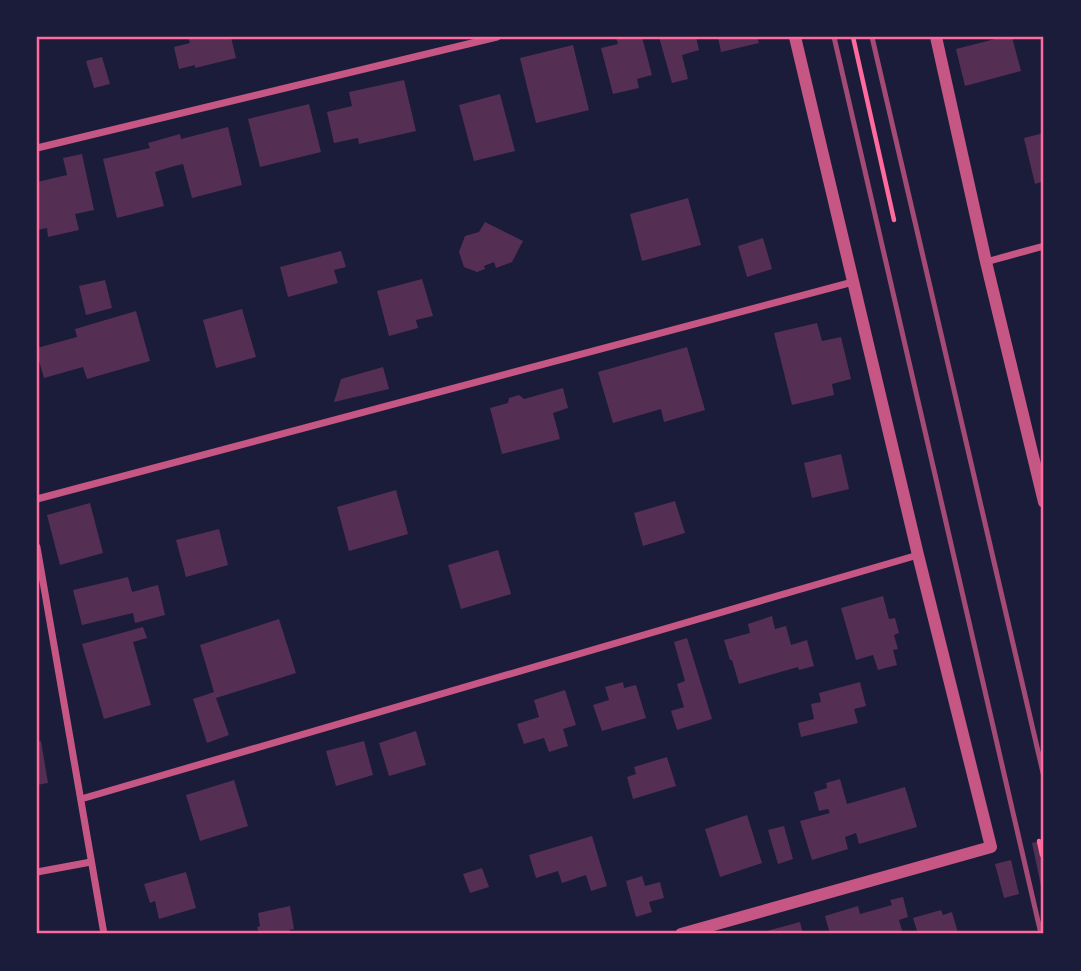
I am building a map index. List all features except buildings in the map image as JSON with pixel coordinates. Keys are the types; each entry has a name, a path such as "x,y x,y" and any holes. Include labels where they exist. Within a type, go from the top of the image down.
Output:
{"street":[{"path":"37,148 497,37"},
{"path":"681,934 991,847 918,555 795,37"},
{"path":"936,37 986,262 1044,502"},
{"path":"986,262 1044,246"},
{"path":"37,499 853,282"},
{"path":"37,547 104,934"},
{"path":"80,799 918,555"},
{"path":"37,872 92,862"}],"path":[{"path":"853,37 894,220"},
{"path":"1039,841 1042,855"}],"railway":[{"path":"834,37 1041,934"},
{"path":"872,37 1044,777"}]}
